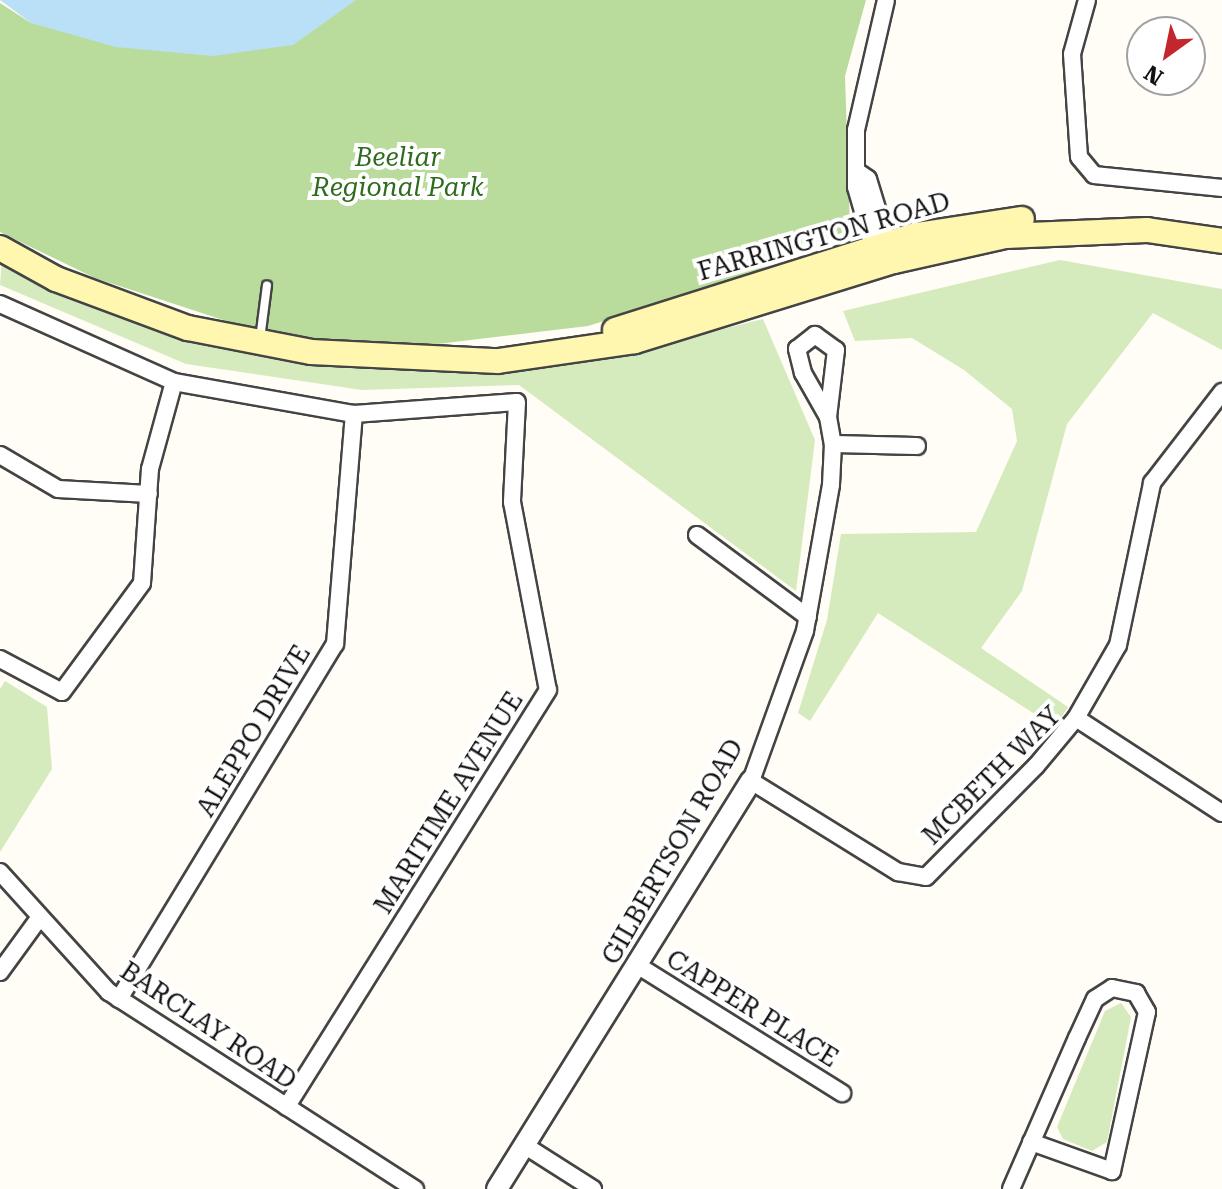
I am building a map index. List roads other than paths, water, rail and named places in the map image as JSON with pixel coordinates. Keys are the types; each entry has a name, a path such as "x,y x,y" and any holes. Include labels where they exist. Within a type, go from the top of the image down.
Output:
{"main road":[{"name":"FARRINGTON ROAD","path":"884,255 999,220 1125,214 1222,225"},
{"name":"FARRINGTON ROAD","path":"0,248 117,305 261,344 325,353 447,358 580,339 634,326 737,288 884,255 982,240 1077,229 1147,230 1222,241"}],"street":[{"path":"884,255 856,187 859,107 886,0"},
{"path":"1087,0 1072,54 1079,157 1094,175 1222,188"},
{"path":"0,304 174,382 354,414"},
{"path":"0,659 62,692 142,583 149,494 174,382"},
{"path":"1076,718 1118,645 1152,483 1222,392"},
{"name":"MARITIME AVENUE","path":"286,1107 548,690 512,502 517,402 354,414"},
{"name":"ALEPPO DRIVE","path":"119,999 335,644 354,414"},
{"name":"GILBERTSON ROAD","path":"497,1189 751,781 808,617 833,444 828,417"},
{"path":"833,444 917,446"},
{"path":"0,455 58,489 149,494"},
{"path":"697,535 808,617"},
{"name":"MCBETH WAY","path":"751,781 898,872 926,877 1036,766 1076,718 1222,813"},
{"name":"BARCLAY ROAD","path":"0,872 119,999 415,1189"},
{"path":"0,972 40,917"},
{"name":"CAPPER PLACE","path":"637,965 842,1093"},
{"path":"1011,1189 1031,1142 1095,999 1112,988 1136,993 1147,1012 1112,1171 1031,1142"},
{"path":"524,1145 593,1189"}],"lane":[{"path":"261,344 267,285"}],"water":[{"path":"0,0 356,0 293,45 213,56 116,47 31,23"}],"park label":[{"name":"Beeliar Regional Park","path":"398,173"}]}
